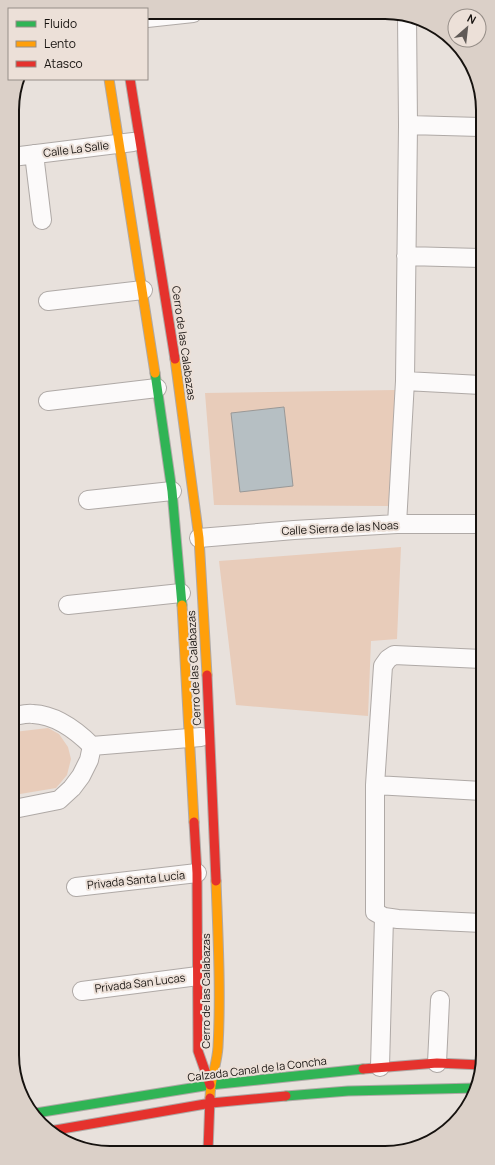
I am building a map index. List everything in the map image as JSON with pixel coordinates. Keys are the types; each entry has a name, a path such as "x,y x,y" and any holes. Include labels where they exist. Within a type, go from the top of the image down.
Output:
{"street":[{"path":"397,524 405,381 408,125 407,22"},
{"name":"Cerro de las Calabazas","path":"109,80 172,491 181,593 196,873 198,1051 210,1085"},
{"name":"Cerro de las Calabazas","path":"130,80 172,336 199,538 210,737 220,976 218,1049 210,1085"},
{"path":"408,125 476,127"},
{"name":"Calle La Salle","path":"19,156 140,141"},
{"path":"34,154 42,220"},
{"path":"406,256 476,258"},
{"path":"48,301 142,290"},
{"path":"405,381 476,385"},
{"path":"48,401 157,388"},
{"path":"88,500 172,491"},
{"name":"Calle Sierra de las Noas","path":"199,538 294,530 397,524 476,524"},
{"path":"68,605 181,593"},
{"path":"476,659 394,655 388,659 383,666 375,785 375,912 384,918 476,923"},
{"path":"19,715 32,714 50,718 68,726 81,735 92,746 210,737"},
{"path":"19,808 59,800 72,788 81,776 89,760 92,746"},
{"path":"375,785 476,791"},
{"name":"Privada Santa Lucía","path":"76,887 196,873"},
{"path":"380,1067 384,918"},
{"name":"Privada San Lucas","path":"82,991 198,976"},
{"path":"437,1064 440,1000"},
{"name":"Calzada Canal de la Concha","path":"40,1112 210,1085 380,1067 437,1064 475,1064"},
{"path":"208,1146 211,1103 210,1085"},
{"path":"58,1130 211,1103 348,1091 470,1088"}],"shaded area":[{"path":"395,390 389,506 214,505 205,393"},
{"path":"401,547 397,639 371,641 368,716 236,705 219,561"},
{"path":"48,728 59,734 68,747 71,759 67,775 56,788 19,794 19,731"}],"building":[{"path":"284,407 293,486 240,492 231,413"}],"traffic: fast":[{"path":"155,373 172,491 182,605"},
{"path":"40,1112 210,1085 363,1069"},
{"path":"286,1096 348,1091 470,1088"}],"traffic: slow":[{"path":"109,80 155,373"},
{"path":"175,359 199,538 207,675"},
{"path":"182,605 194,822"},
{"path":"210,1098 217,1053 219,1026 219,964 216,881"}],"traffic: jam":[{"path":"130,80 175,359"},
{"path":"207,675 216,881"},
{"path":"194,822 197,873 198,1051 210,1085"},
{"path":"363,1069 437,1063 475,1065"},
{"path":"58,1130 211,1103 286,1096"},
{"path":"208,1146 210,1098"}]}
